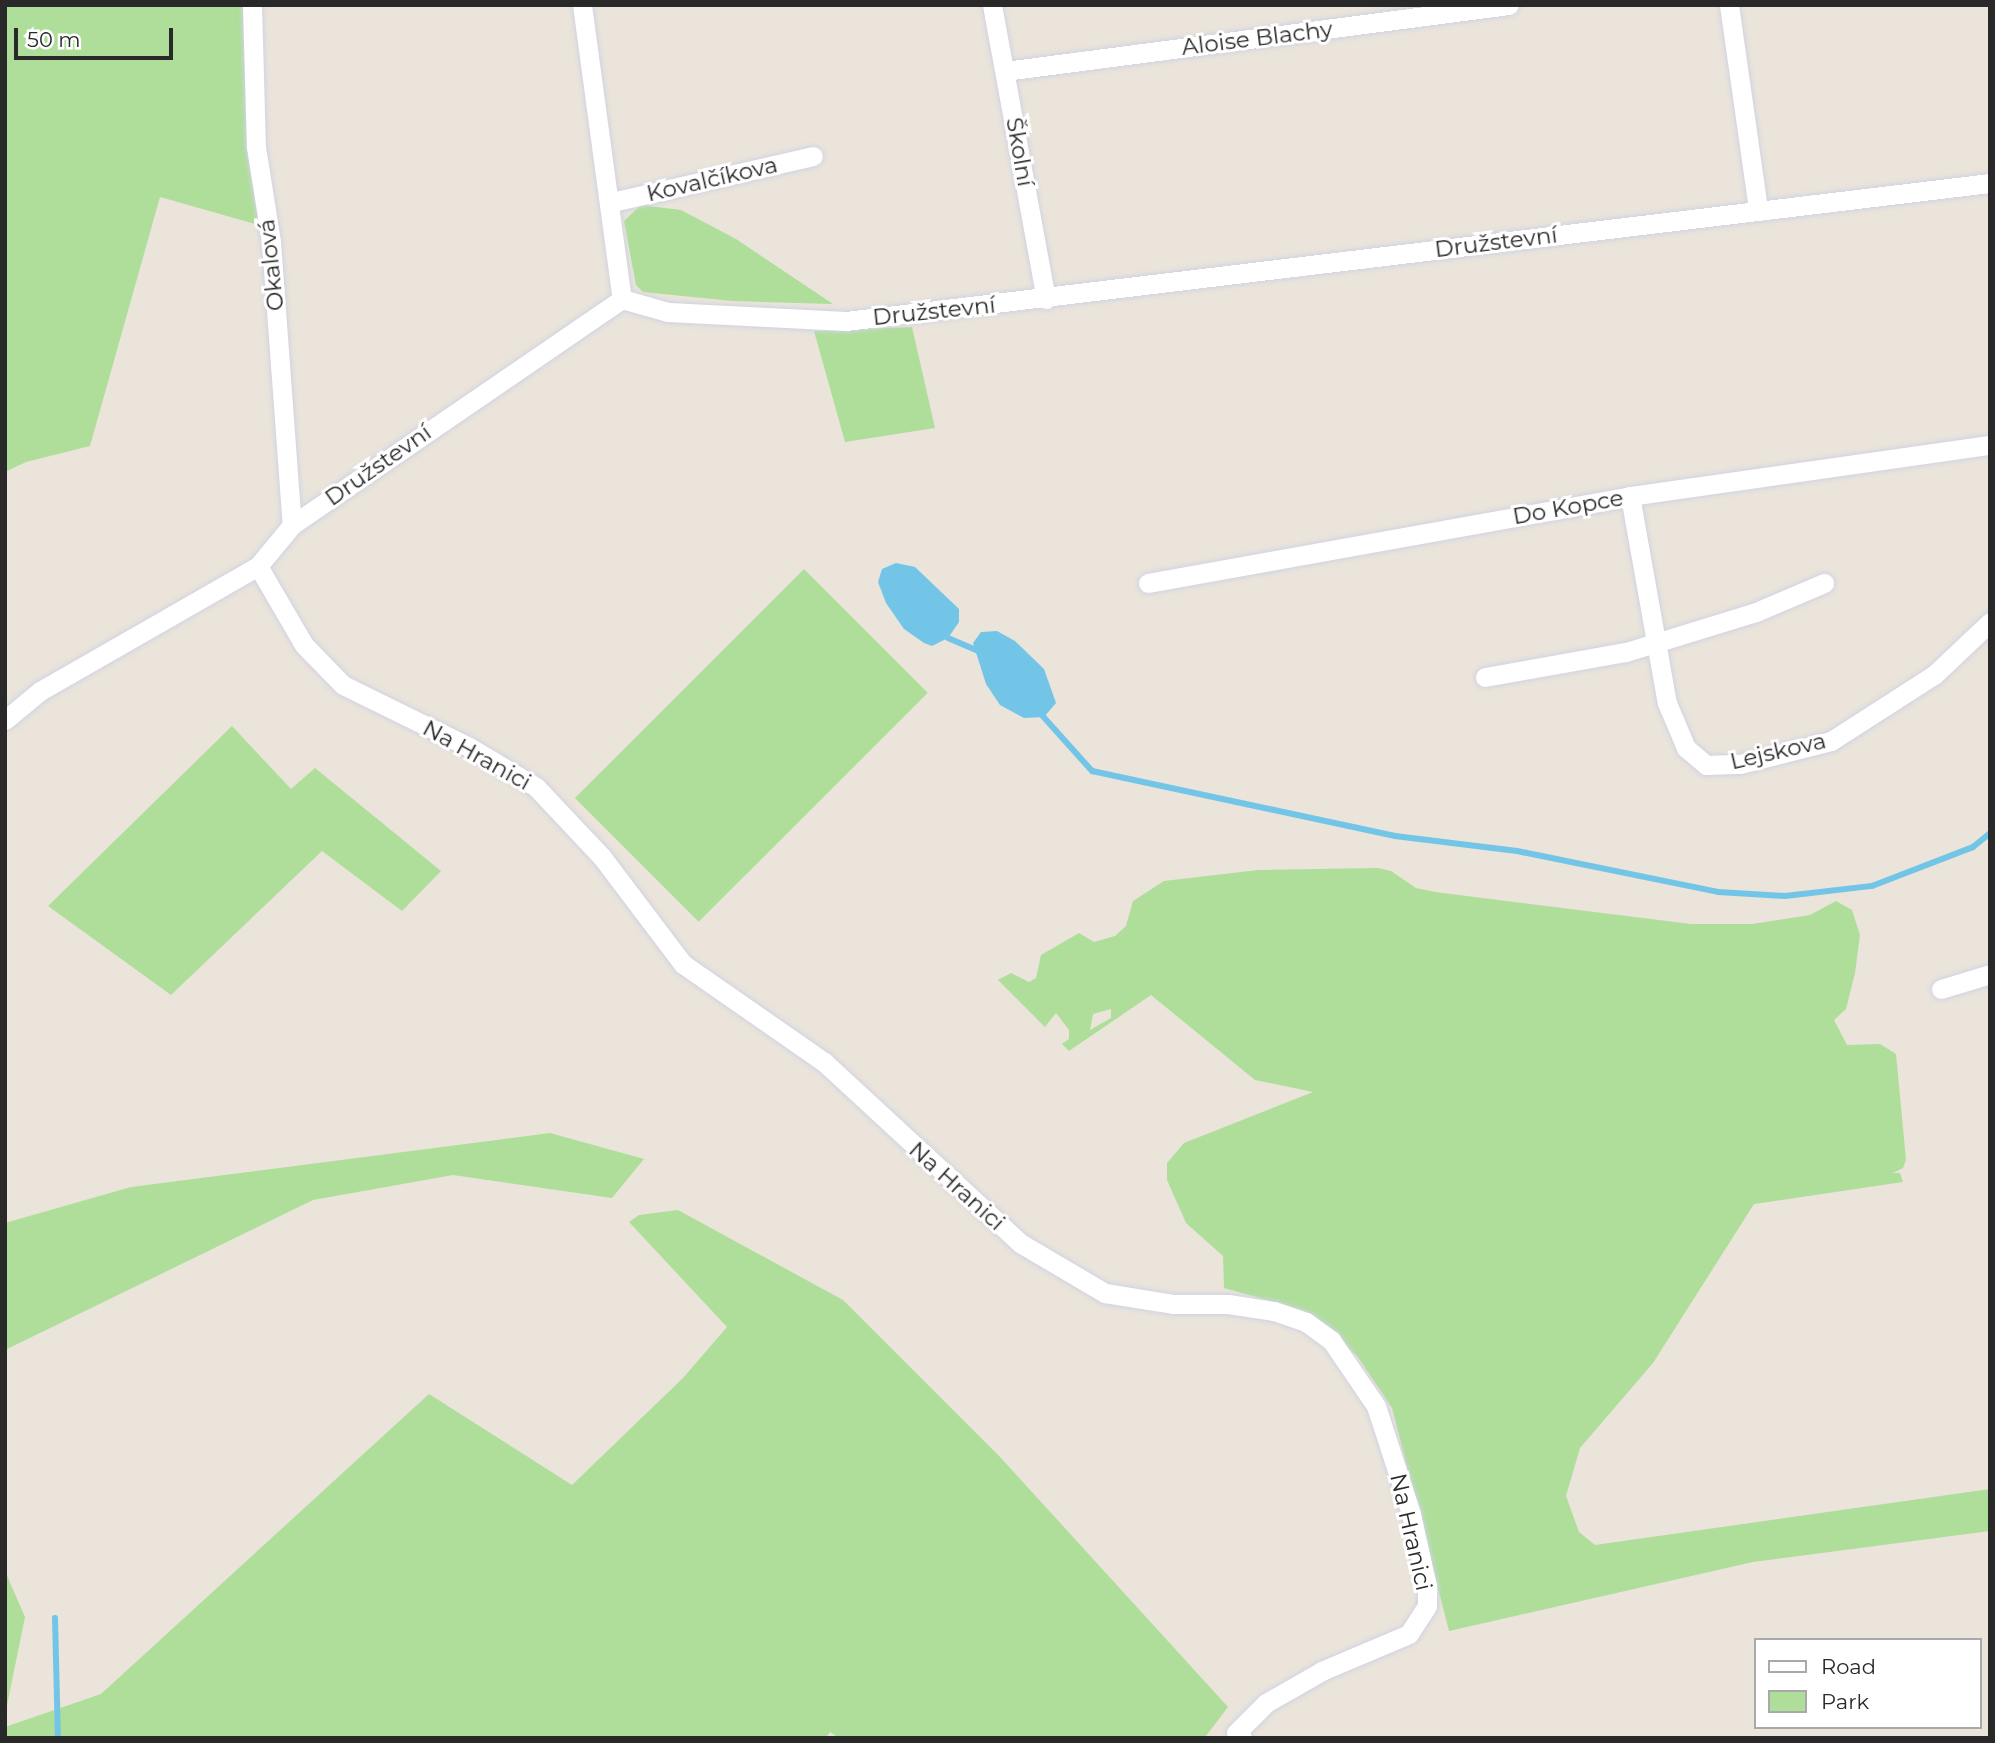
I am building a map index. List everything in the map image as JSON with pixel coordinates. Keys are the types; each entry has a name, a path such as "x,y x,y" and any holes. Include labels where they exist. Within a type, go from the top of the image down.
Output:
{"street":[{"name":"Okalová","path":"252,5 256,147 271,242 292,525"},
{"path":"582,5 612,202 622,299"},
{"name":"Školní","path":"992,5 1046,299"},
{"name":"Aloise Blachy","path":"1005,71 1509,5"},
{"path":"1729,5 1758,210"},
{"name":"Kovalčíkova","path":"612,202 813,156"},
{"name":"Družstevní","path":"5,720 40,691 258,566 292,525 622,299 667,312 846,320 1046,299 1990,183"},
{"name":"Do Kopce","path":"1148,583 1630,496 1990,445"},
{"name":"Lejskova","path":"1630,496 1667,703 1686,748 1706,765 1740,764 1831,741 1934,675 1990,622"},
{"name":"Na Hranici","path":"258,566 304,645 343,685 469,747 536,787 602,857 683,964 824,1062 1020,1243 1105,1293 1174,1304 1228,1304 1274,1311 1306,1322 1331,1340 1376,1406 1411,1514 1427,1586 1427,1606 1409,1634 1322,1671 1266,1703 1236,1733 1242,1738"},
{"path":"1485,677 1626,652 1756,612 1824,583"},
{"path":"1941,989 1990,974"}],"green space":[{"path":"5,5 250,5 262,226 160,197 90,446 26,462 5,472"},
{"path":"641,205 681,210 736,239 833,304 732,301 643,292 636,285 624,221"},
{"path":"912,327 935,428 845,442 814,331"},
{"path":"804,569 928,693 699,922 575,798"},
{"path":"232,726 291,789 315,768 441,871 402,911 322,851 171,995 48,906"},
{"path":"1378,868 1391,871 1416,888 1435,892 1691,924 1752,924 1810,915 1836,901 1852,910 1860,935 1855,973 1846,1009 1834,1020 1847,1045 1880,1044 1896,1054 1906,1160 1903,1168 1893,1173 1900,1173 1903,1182 1754,1204 1653,1363 1580,1448 1566,1496 1579,1532 1595,1545 1990,1489 1990,1531 1753,1562 1449,1631 1392,1408 1357,1356 1316,1319 1295,1308 1224,1288 1223,1256 1186,1223 1167,1180 1167,1163 1184,1143 1313,1092 1255,1080 1151,995 1069,1051 1062,1044 1069,1039 1069,1030 1056,1013 1045,1027 998,980 1011,973 1029,982 1036,978 1041,955 1079,933 1094,942 1115,936 1126,926 1133,901 1164,881 1258,870","holes":["1111,1009 1111,1018 1090,1030 1093,1014"]},
{"path":"550,1133 644,1159 612,1198 453,1175 313,1200 5,1350 5,1223 131,1187"},
{"path":"678,1210 843,1300 1001,1458 1228,1707 1206,1736 1214,1738 839,1738 830,1732 826,1738 5,1738 5,1727 101,1694 429,1394 572,1485 683,1378 727,1327 629,1222 639,1215"},
{"path":"5,1571 25,1617 5,1715"}],"water":[{"path":"896,563 915,567 959,609 959,622 948,638 932,646 904,629 886,603 878,582 882,569"},
{"path":"997,631 1015,641 1044,669 1056,703 1044,717 1024,718 1000,705 986,684 973,643 981,632"}],"waterway":[{"path":"948,638 978,651"},
{"path":"1040,713 1092,771 1395,836 1517,851 1718,892 1785,896 1872,886 1973,847 1990,833"},
{"path":"55,1618 58,1738"}]}
